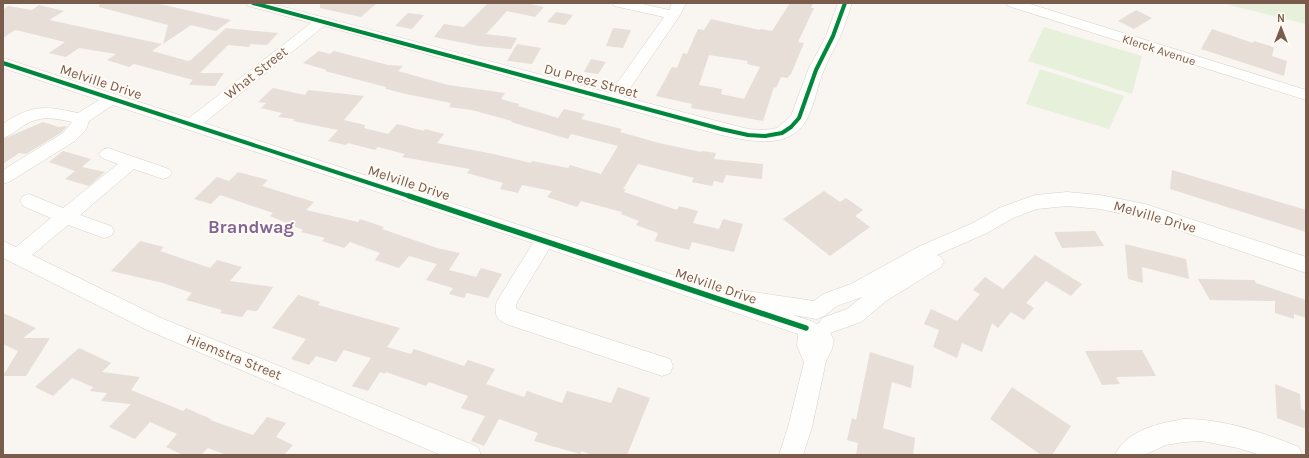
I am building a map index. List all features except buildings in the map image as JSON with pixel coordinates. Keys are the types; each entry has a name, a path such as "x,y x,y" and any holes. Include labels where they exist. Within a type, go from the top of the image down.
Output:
{"street":[{"name":"Du Preez Street","path":"253,3 741,134 765,136 782,133 791,127 799,118 816,70 833,36 845,3"},
{"path":"614,99 676,9 619,3"},
{"name":"Klerck Avenue","path":"1013,3 1158,50 1306,95"},
{"name":"What Street","path":"192,124 321,22"},
{"name":"Melville Drive","path":"3,63 545,240 703,294 816,322 854,316 879,295 938,259 980,228 1006,213 1035,202 1066,199 1100,202 1145,211 1306,265"},
{"path":"3,132 24,117 40,112 49,112 81,119 112,98"},
{"path":"3,178 69,137 80,126 81,119"},
{"path":"108,154 163,173"},
{"path":"10,253 65,217 131,162"},
{"path":"29,201 65,217 104,231"},
{"path":"545,240 507,301 505,311 512,317 662,366"},
{"name":"Hiemstra Street","path":"10,253 154,324 469,455"},
{"path":"791,455 800,427 815,361 821,349 823,340 816,322"},
{"path":"1127,455 1132,448 1161,434 1187,429 1219,432 1261,443 1290,455"}],"green space":[{"path":"1221,3 1306,3 1306,24"},
{"path":"1044,27 1142,56 1132,94 1028,61"},
{"path":"1040,69 1124,96 1109,129 1026,104"}],"cycle path":[{"path":"253,3 721,129 748,135 765,136 782,133 791,127 799,118 816,70 833,36 845,3"},
{"path":"3,63 545,240 806,328"}],"district":[{"name":"Brandwag","path":"251,227"}]}
